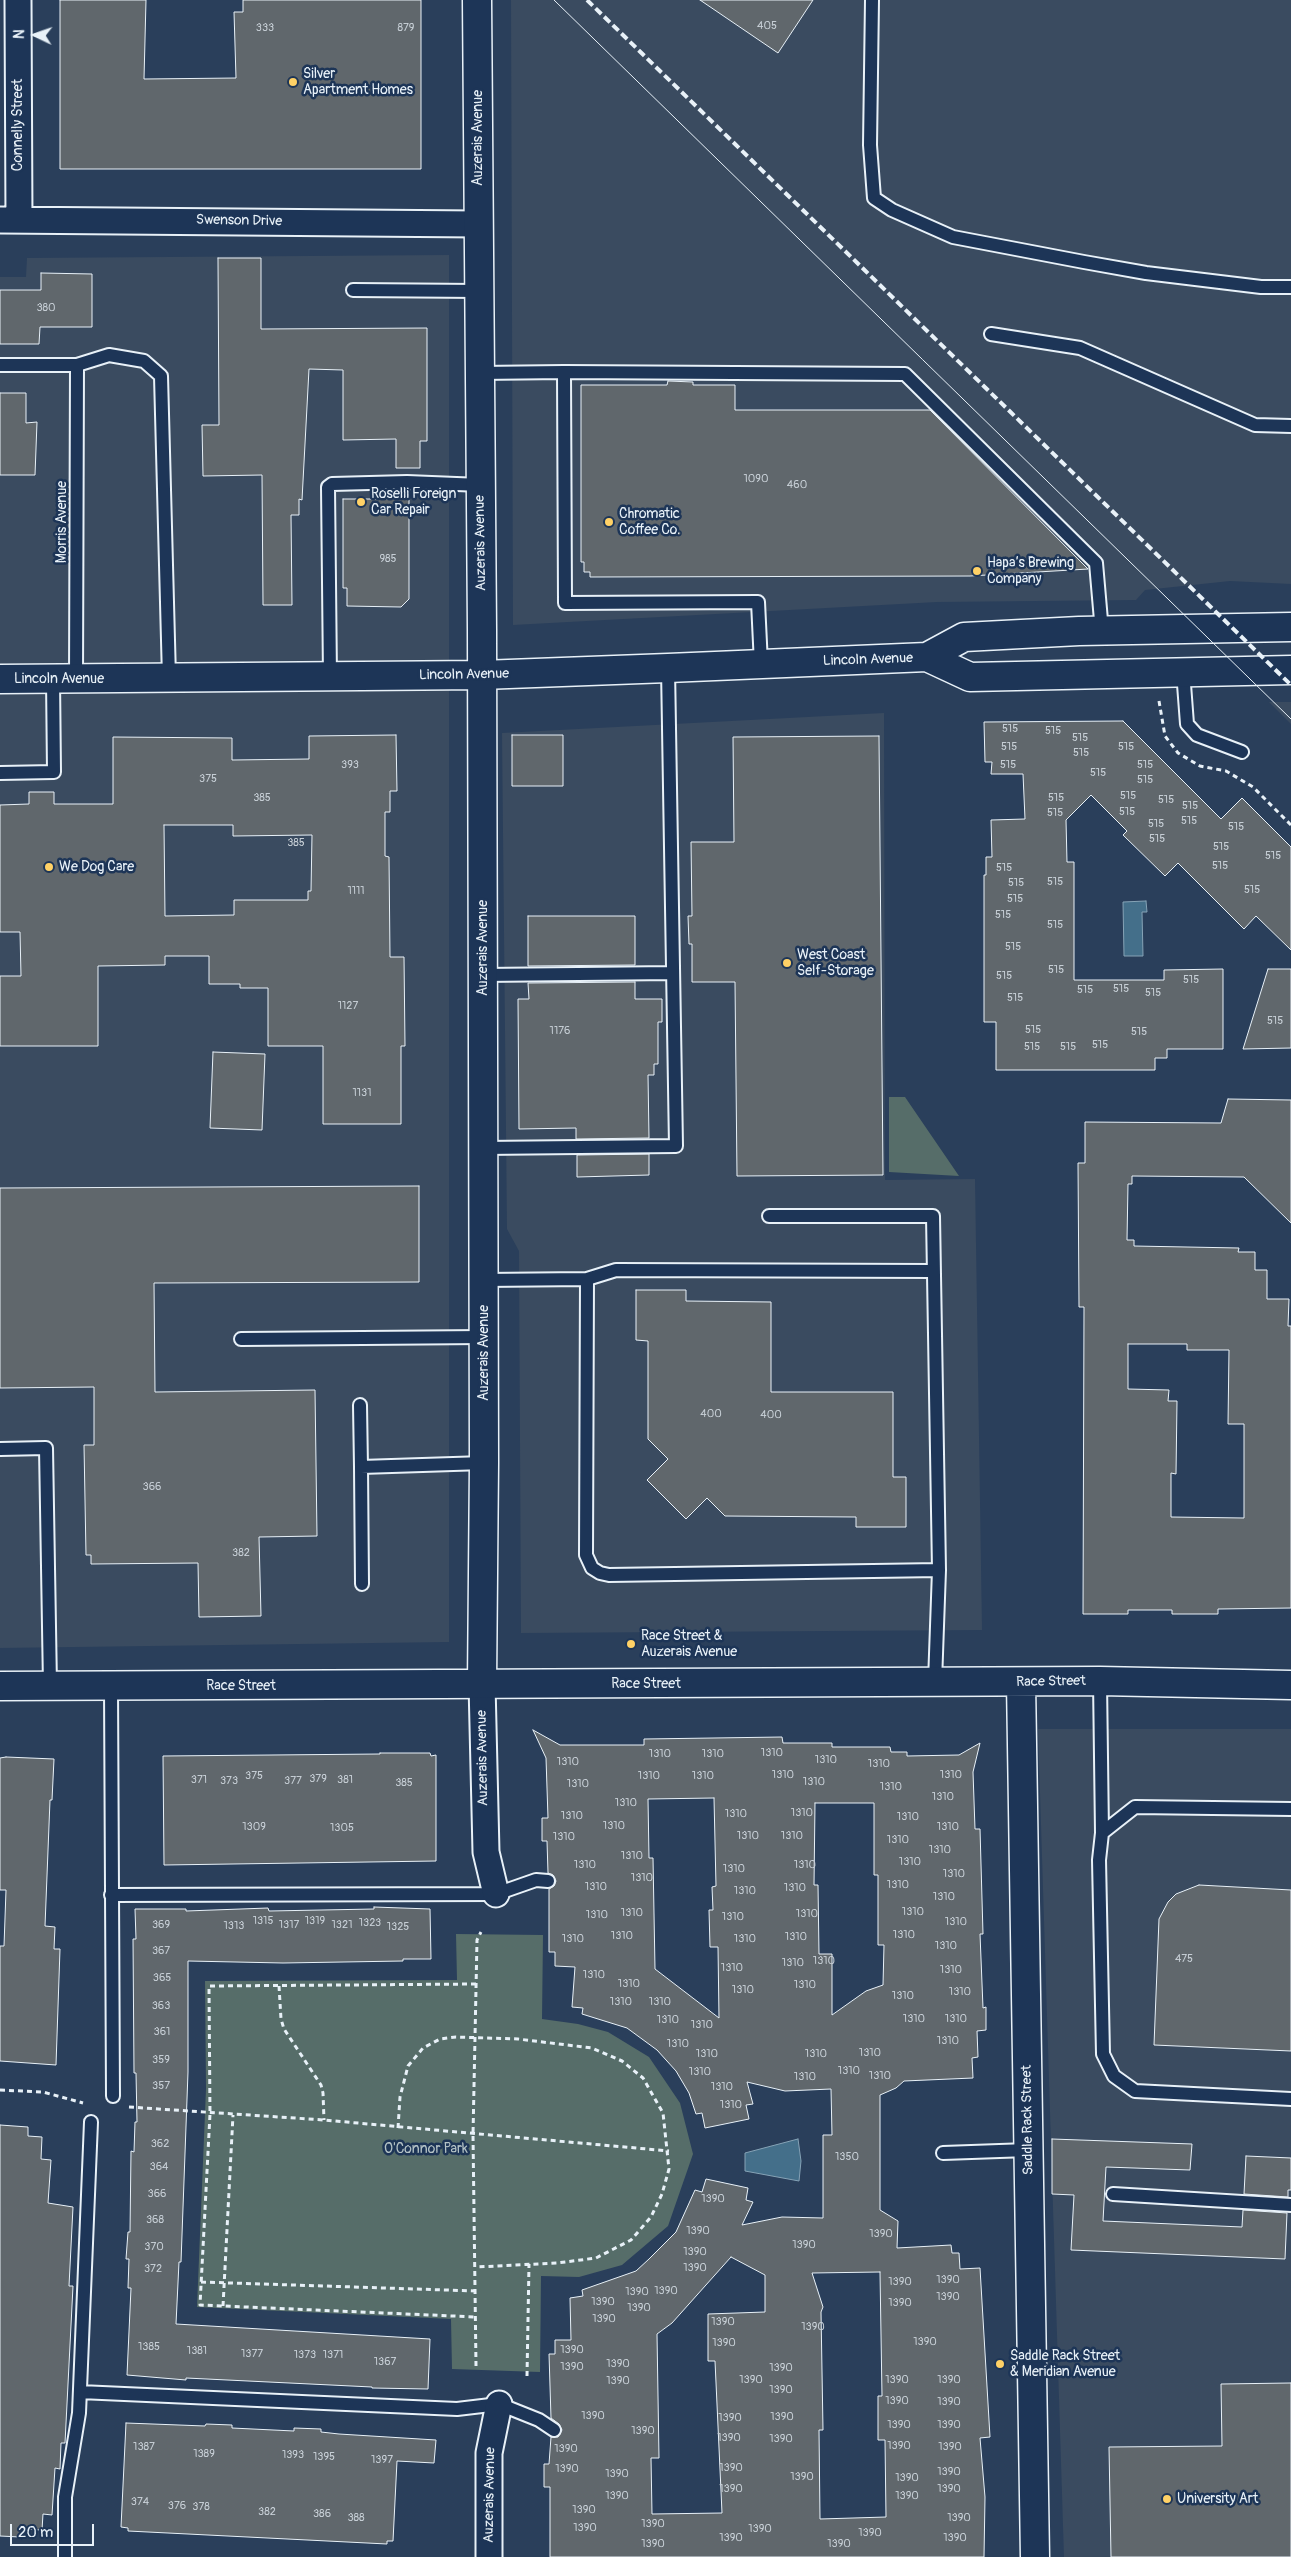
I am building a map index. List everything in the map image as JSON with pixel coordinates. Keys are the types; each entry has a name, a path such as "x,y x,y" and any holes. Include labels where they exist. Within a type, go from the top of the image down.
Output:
{"main road":[{"name":"Auzerais Avenue","path":"478,0 484,1337 482,1684"},
{"name":"Lincoln Avenue","path":"0,679 482,675 668,668 927,657 964,637 1291,628"},
{"name":"Lincoln Avenue","path":"927,657 970,677 1291,670"},
{"name":"Race Street","path":"0,1686 1100,1681 1291,1685"},
{"name":"Saddle Rack Street","path":"1021,1682 1035,2557"}],"street":[{"name":"Connelly Street","path":"9,220 18,0"},
{"name":"Swenson Drive","path":"9,220 478,224"},
{"name":"Auzerais Avenue","path":"482,1684 486,1852 496,1894"},
{"name":"Auzerais Avenue","path":"489,2557 489,2453 499,2404"}],"lane":[{"path":"872,0 870,145 874,198 892,210 953,236 1146,273 1261,287 1291,287"},
{"path":"353,290 479,291"},
{"path":"991,334 1080,348 1255,425 1291,426"},
{"path":"0,366 77,365 109,355 144,361 161,376 169,678"},
{"name":"Morris Avenue","path":"0,773 54,772 65,679 77,365"},
{"path":"564,372 565,603 758,602 761,664"},
{"path":"480,373 905,374 1096,563 1102,606 1102,632"},
{"path":"330,677 328,487 332,484 408,482 480,484"},
{"path":"483,1148 676,1146 668,668"},
{"path":"1183,671 1187,724 1197,735 1242,752"},
{"path":"483,975 673,973"},
{"path":"769,1216 933,1216 939,1570 935,1682"},
{"path":"483,1280 587,1279 616,1270 934,1271"},
{"path":"587,1279 586,1555 592,1568 600,1573 609,1575 939,1570"},
{"path":"241,1339 484,1337"},
{"path":"360,1406 362,1584"},
{"path":"0,1449 46,1448 50,1686"},
{"path":"361,1467 484,1463"},
{"path":"1100,1681 1102,1833 1099,1860 1103,2054 1114,2076 1135,2091 1291,2099"},
{"path":"111,1686 113,2096"},
{"path":"1102,1833 1135,1807 1291,1809"},
{"path":"111,1895 496,1894 536,1880 548,1881"},
{"path":"65,2557 66,2497 80,2392 91,2122"},
{"path":"943,2153 1028,2150"},
{"path":"1112,2194 1291,2205"},
{"path":"80,2392 457,2410 499,2404 539,2420 554,2430"}],"path":[{"path":"1158,700 1165,736 1178,753 1200,766 1226,771 1254,788 1291,825"},
{"path":"476,2366 473,2135 477,1940 481,1932"},
{"path":"476,1984 209,1986 210,2114 200,2305 476,2316"},
{"path":"279,1986 280,2019 284,2029 321,2085 324,2094 324,2120"},
{"path":"398,2128 403,2081 408,2066 423,2048 440,2039 476,2037 518,2039 592,2048 622,2061 643,2078 663,2113 669,2151 669,2169 662,2194 651,2217 631,2240 596,2258 529,2264 476,2266"},
{"path":"0,2090 43,2092 85,2103"},
{"path":"124,2106 210,2114 324,2120 473,2135 669,2151"},
{"path":"223,2306 233,2115"},
{"path":"527,2376 529,2264"},
{"path":"201,2282 476,2291"}],"shaded area":[{"path":"511,0 1291,0 1291,584 1230,581 1145,590 1136,600 937,602 513,625"},
{"path":"449,255 449,1642 0,1648 0,277 26,277 27,258"},
{"path":"1269,702 1291,702 1291,724"},
{"path":"884,713 885,1180 975,1179 982,1630 521,1633 519,1251 507,1229 502,733"},
{"path":"1146,901 1147,912 1142,912 1143,956 1124,956 1123,902"},
{"path":"1038,1729 1291,1729 1291,2557 1064,2557"},
{"path":"798,2139 801,2161 799,2181 745,2171 745,2153"}],"green space":[{"path":"889,1097 905,1097 959,1176 889,1172"},
{"name":"O'Connor Park","path":"456,1934 543,1935 542,2019 578,2024 608,2032 649,2057 680,2103 693,2154 668,2226 622,2265 579,2277 541,2276 540,2372 452,2369 451,2319 197,2307 206,2089 205,1981 457,1980"}],"building":[{"name":"Silver Apartment Homes","path":"60,0 146,0 144,79 236,78 234,12 243,12 243,0 421,0 421,169 60,169"},
{"path":"700,0 813,0 778,53"},
{"path":"218,258 261,258 261,329 427,328 427,441 420,441 420,468 396,468 396,439 343,440 343,370 309,369 302,500 299,499 299,515 291,515 292,605 263,605 262,475 203,476 202,425 219,425"},
{"path":"41,273 92,274 92,327 40,327 39,344 0,344 0,290 41,290"},
{"path":"668,381 693,382 693,385 735,385 735,410 930,410 1088,569 970,576 590,577 590,572 584,572 584,562 581,562 581,385 667,385"},
{"path":"0,393 26,393 26,423 37,422 35,475 0,475"},
{"path":"343,499 409,499 409,599 401,607 347,606 347,588 343,588"},
{"path":"1123,721 1221,819 1242,798 1291,847 1291,950 1256,916 1244,929 1178,863 1165,876 1123,835 1127,831 1091,795 1066,820 1067,862 1074,862 1074,980 1164,980 1164,970 1223,969 1223,1049 1167,1049 1167,1058 1155,1058 1155,1070 996,1070 996,1022 984,1022 984,875 986,875 986,857 992,857 991,820 1025,819 1023,774 991,774 992,762 985,762 984,722"},
{"path":"396,735 397,791 390,791 390,812 385,812 385,856 389,857 390,957 404,957 405,1046 401,1046 401,1124 323,1124 323,1046 268,1046 268,988 240,988 240,984 209,984 209,956 165,956 165,965 98,966 98,1046 0,1046 0,976 21,976 20,932 0,932 0,805 29,804 29,792 54,792 54,804 113,804 113,737 232,738 232,760 309,759 309,736","holes":["164,825 233,825 233,836 312,835 311,891 308,891 308,900 234,900 234,915 165,916"]},
{"path":"512,735 563,735 563,786 512,786"},
{"name":"West Coast Self-Storage","path":"879,736 883,1175 737,1176 735,982 692,982 692,944 689,944 688,916 692,916 691,842 734,842 733,737"},
{"path":"528,916 635,916 635,965 528,966"},
{"path":"1268,969 1291,969 1291,1048 1243,1049"},
{"path":"635,982 635,999 662,999 662,1022 658,1022 658,1064 654,1064 654,1075 648,1075 649,1138 576,1139 576,1128 519,1129 518,999 529,999 528,983"},
{"path":"213,1052 265,1054 262,1130 210,1128"},
{"path":"1228,1099 1291,1100 1291,1223 1244,1177 1132,1176 1132,1184 1128,1184 1127,1240 1134,1240 1134,1246 1239,1248 1238,1252 1255,1252 1255,1270 1267,1270 1267,1299 1289,1299 1288,1326 1291,1326 1291,1608 1218,1609 1218,1614 1172,1614 1172,1610 1128,1610 1128,1614 1083,1614 1084,1307 1079,1307 1078,1163 1085,1163 1085,1122 1221,1123","holes":["1128,1344 1187,1344 1187,1350 1229,1350 1228,1424 1244,1424 1244,1518 1171,1517 1171,1473 1176,1474 1177,1401 1168,1401 1169,1390 1128,1389"]},
{"path":"649,1154 649,1175 577,1177 577,1155"},
{"path":"419,1186 419,1282 154,1283 155,1392 315,1390 317,1536 259,1537 261,1616 199,1617 198,1563 91,1564 91,1555 86,1555 84,1445 94,1445 94,1387 0,1388 0,1188"},
{"path":"636,1290 686,1290 686,1301 771,1302 771,1392 893,1392 893,1477 906,1477 906,1527 856,1527 856,1517 725,1516 707,1498 686,1519 647,1480 668,1459 648,1439 648,1341 636,1340"},
{"path":"533,1730 560,1745 644,1745 644,1739 782,1737 783,1743 832,1743 832,1747 890,1747 891,1752 907,1752 907,1756 959,1755 980,1743 973,1772 975,1829 980,1829 983,1934 980,1934 983,2008 986,2007 986,2030 977,2031 978,2057 972,2058 973,2078 904,2081 896,2088 880,2095 880,2210 898,2221 897,2248 951,2245 952,2253 959,2253 960,2269 980,2268 990,2437 980,2438 985,2497 984,2557 550,2557 550,2487 544,2487 544,2464 549,2464 551,2437 558,2437 562,2430 559,2424 551,2418 549,2354 555,2354 555,2340 571,2340 570,2298 583,2296 582,2290 636,2271 676,2232 695,2190 702,2192 706,2179 748,2188 746,2200 753,2202 742,2225 782,2217 823,2218 823,2135 832,2135 831,2089 785,2091 747,2082 753,2104 746,2105 749,2119 705,2128 702,2113 696,2114 689,2093 676,2071 657,2050 627,2028 582,2014 583,2008 572,2007 575,1967 555,1966 555,1952 549,1952 549,1889 554,1886 556,1881 553,1875 548,1873 547,1841 542,1841 542,1818 548,1818 546,1758","holes":["714,1798 716,1886 712,1887 713,1910 709,1910 710,1947 718,1947 719,2018 655,1969 653,1858 649,1858 648,1799","815,1803 874,1803 874,1875 878,1875 878,1945 884,1945 883,1985 866,1991 832,2015 832,1954 819,1954 818,1885 814,1885","731,2257 765,2275 765,2312 708,2314 708,2361 715,2361 722,2513 652,2514 651,2458 659,2458 657,2334 672,2323","880,2272 882,2396 878,2396 878,2440 885,2440 886,2517 820,2519 819,2430 823,2430 821,2312 823,2307 812,2273"]},
{"path":"430,1753 431,1756 436,1755 436,1861 164,1865 163,1756"},
{"path":"0,1758 54,1759 52,1800 50,1800 45,1926 55,1927 54,1949 60,1949 56,2065 0,2061 0,1946 4,1946 6,1890 0,1890"},
{"path":"1199,1885 1291,1890 1291,2051 1154,2045 1159,1919 1168,1902 1176,1894"},
{"path":"374,1907 430,1909 431,1959 283,1963 188,1961 188,2072 181,2262 179,2262 176,2324 430,2339 428,2389 372,2388 186,2378 186,2380 127,2375 131,2288 128,2288 129,2259 126,2259 128,2232 130,2232 131,2151 134,2152 135,2122 137,2122 136,2073 134,2073 133,1939 136,1939 135,1909 186,1909 186,1911 268,1908 269,1911 374,1909"},
{"path":"0,2125 28,2127 28,2136 42,2137 41,2159 51,2160 48,2203 73,2207 69,2286 73,2286 65,2443 61,2443 60,2469 55,2468 52,2515 43,2514 42,2530 21,2529 20,2537 0,2536"},
{"path":"1052,2139 1192,2144 1190,2170 1106,2167 1103,2221 1242,2227 1243,2210 1287,2213 1285,2259 1071,2250 1074,2195 1052,2194"},
{"path":"1246,2156 1291,2158 1291,2190 1288,2190 1288,2197 1244,2194"},
{"path":"1291,2383 1291,2557 1111,2557 1109,2447 1222,2446 1221,2384"},
{"path":"126,2423 205,2426 206,2424 232,2425 232,2428 294,2431 294,2428 321,2429 321,2432 339,2434 436,2440 434,2463 397,2461 393,2541 387,2541 387,2544 128,2531 128,2528 121,2527"}],"tram line":[{"path":"554,0 1291,719"}],"railway":[{"path":"587,0 1291,685"}],"place":[{"name":"Silver Apartment Homes","path":"293,82"},
{"name":"Roselli Foreign Car Repair","path":"361,502"},
{"name":"Chromatic Coffee Co.","path":"609,522"},
{"name":"Hapa’s Brewing Company","path":"977,571"},
{"name":"We Dog Care","path":"49,867"},
{"name":"West Coast Self-Storage","path":"787,963"},
{"name":"Race Street & Auzerais Avenue","path":"631,1644"},
{"name":"Saddle Rack Street & Meridian Avenue","path":"1000,2364"},
{"name":"University Art","path":"1167,2499"}]}
